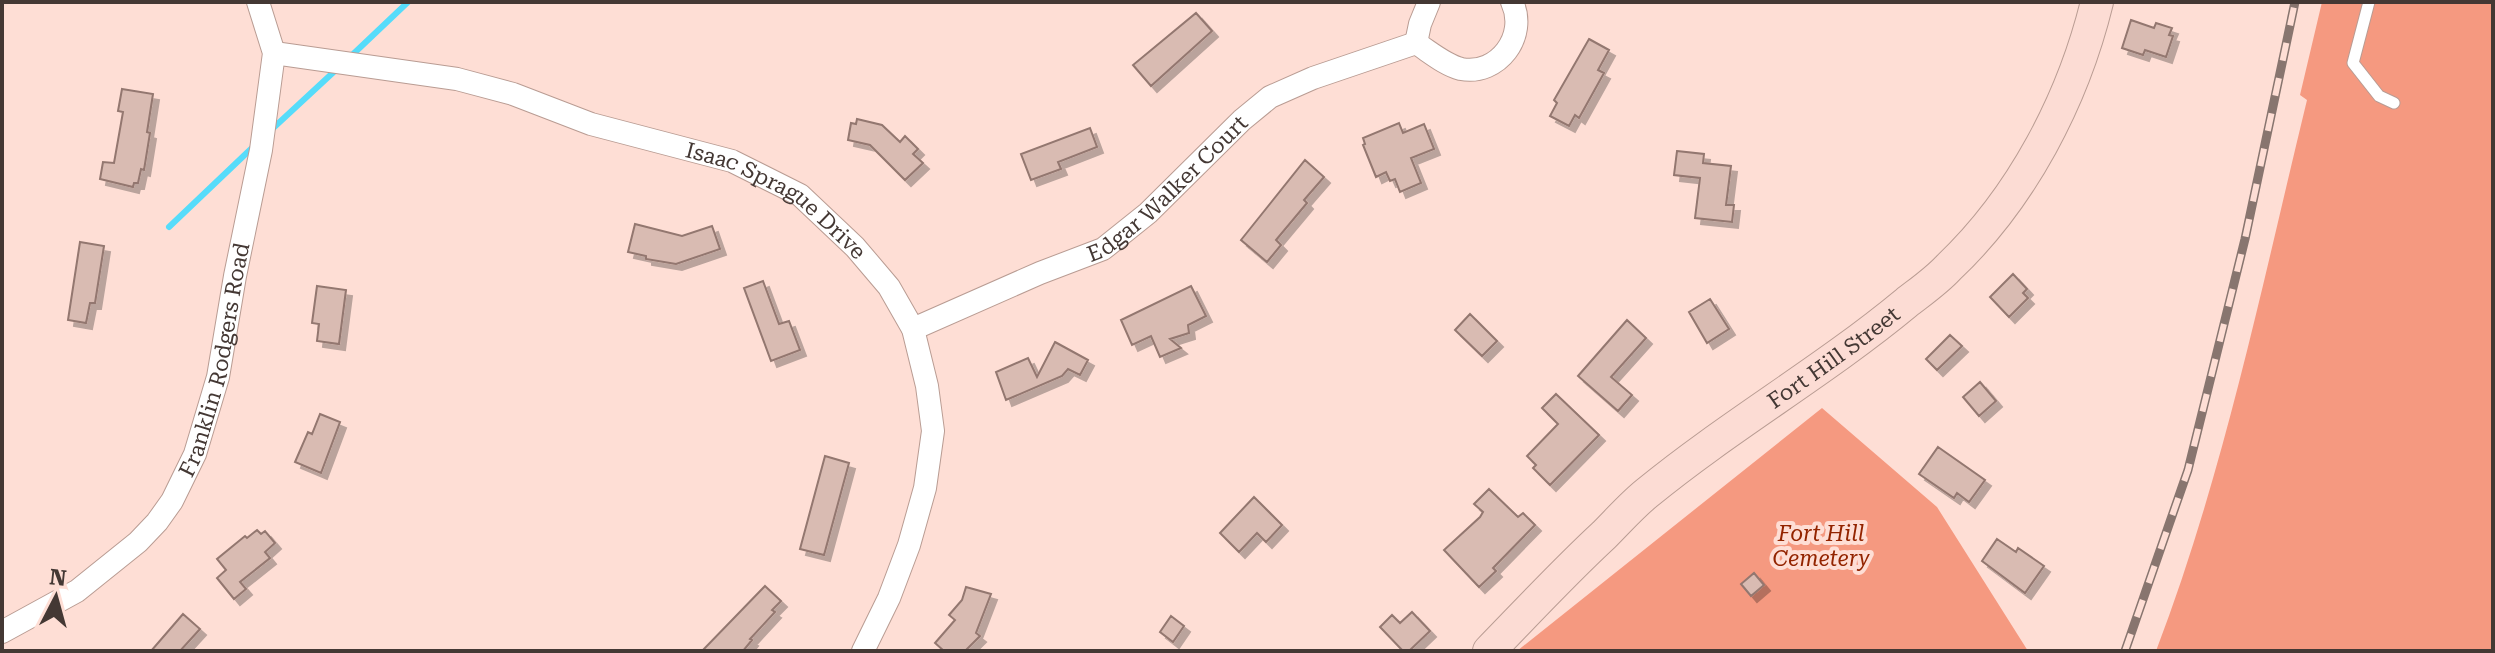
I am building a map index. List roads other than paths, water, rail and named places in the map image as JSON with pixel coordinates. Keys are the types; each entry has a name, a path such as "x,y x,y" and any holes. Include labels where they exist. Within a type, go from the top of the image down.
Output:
{"main road":[{"name":"Fort Hill Street","path":"1489,651 1647,493 1858,342 1948,269 2020,183 2064,100 2089,35 2097,2"}],"street":[{"name":"Franklin Rodgers Road","path":"2,632 77,591 118,560 157,522 185,477 204,428 218,377 261,150 274,53 258,2"},
{"path":"1429,2 1416,43 1462,69 1488,67 1499,61 1511,41 1516,21 1512,2"},
{"name":"Edgar Walker Court","path":"913,329 1103,249 1148,213 1242,120 1270,97 1313,78 1416,43"},
{"name":"Isaac Sprague Drive","path":"274,53 457,79 513,94 577,120 705,153 756,171 800,195 855,247 889,287 913,329 927,386 933,431 925,488 909,545 889,598 863,651"}],"lane":[{"path":"2369,2 2353,63 2379,96 2394,103"}],"waterway":[{"path":"349,58 408,2"},
{"path":"270,131 338,68"},
{"path":"169,227 253,147"}],"railway":[{"path":"2125,651 2188,470 2245,239 2295,2"}],"park label":[{"name":"Fort Hill Cemetery","path":"1821,546"}]}
